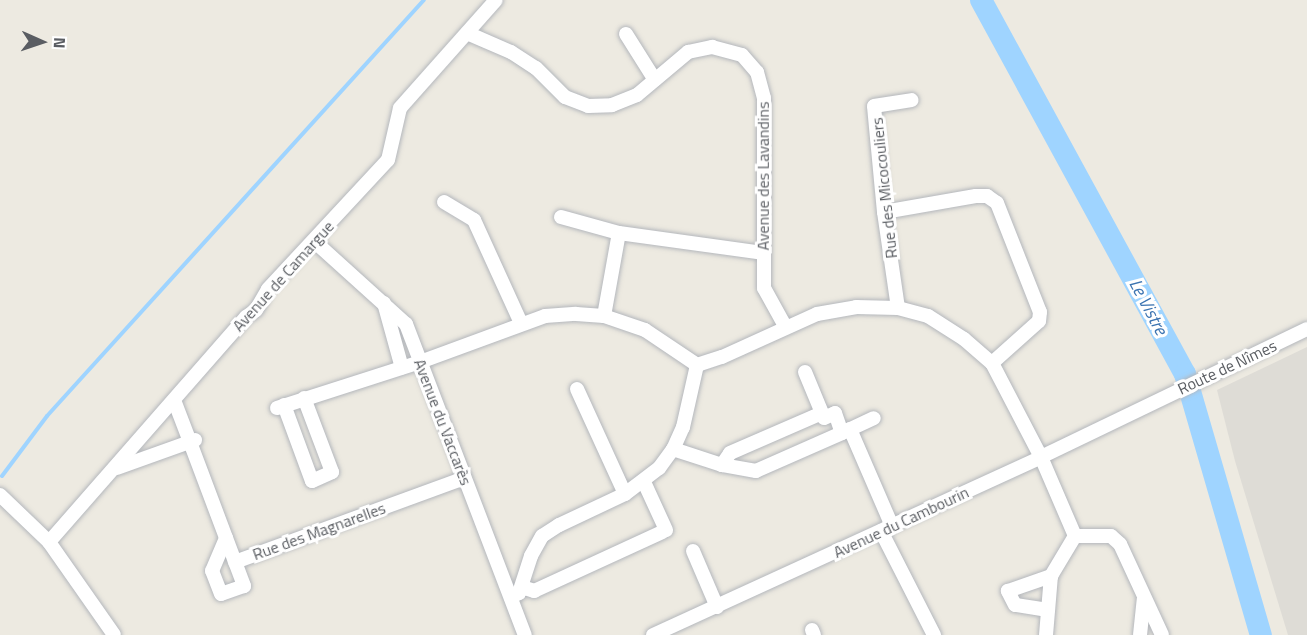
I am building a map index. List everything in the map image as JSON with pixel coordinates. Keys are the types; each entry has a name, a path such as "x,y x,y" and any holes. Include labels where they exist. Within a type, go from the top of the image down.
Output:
{"street":[{"name":"Avenue de Camargue","path":"49,542 246,317 256,310 268,289 388,160 400,108 496,0"},
{"name":"Avenue des Lavandins","path":"466,33 511,52 536,68 565,97 588,106 612,105 637,95 688,52 712,47 742,55 757,72 764,98 764,288 785,326"},
{"path":"626,34 655,80"},
{"name":"Rue des Micocouliers","path":"898,308 884,212 874,106 912,100"},
{"path":"884,212 976,196 987,196 997,203 1040,312 1039,321 992,363"},
{"path":"444,202 474,220 521,324"},
{"path":"561,216 619,233 763,253"},
{"path":"604,316 619,233"},
{"name":"Avenue du Vaccarès","path":"314,241 406,324 525,635"},
{"path":"384,303 402,368"},
{"path":"697,365 722,357 785,326 817,314 856,307 898,308 928,316 964,339 992,363 1041,457 1075,536"},
{"path":"304,398 332,472 312,480 280,406 304,398 420,362 545,316 576,314 604,316 645,330 697,365"},
{"name":"Route de Nîmes","path":"1148,405 1307,329"},
{"path":"511,597 519,593 531,555 542,536 559,525 625,494 644,482 659,468 673,449 683,427 697,365"},
{"path":"805,372 824,418 834,413 846,431 886,529 934,635"},
{"path":"577,389 625,494"},
{"name":"Rue des Magnarelles","path":"174,400 193,441 235,562 464,478"},
{"name":"Avenue du Cambourin","path":"653,635 1041,457 1148,405"},
{"path":"722,465 730,453 822,413"},
{"path":"673,449 722,465 756,471 874,418"},
{"path":"115,468 193,441"},
{"path":"522,587 534,591 664,531 644,482"},
{"path":"0,495 49,542 114,635"},
{"path":"1046,635 1051,576 1075,536"},
{"path":"1075,536 1111,536 1120,544 1162,635"},
{"path":"226,538 212,571 221,594 244,586 235,562"},
{"path":"693,551 717,607"},
{"path":"1048,610 1015,605 1008,591 1051,576"},
{"path":"1140,635 1144,599"}],"shaded area":[{"path":"1307,347 1307,635 1288,635 1235,461 1217,390"}],"waterway":[{"path":"2,476 47,416 424,0"},
{"name":"Le Vistre","path":"981,0 1185,374 1261,635"}]}
